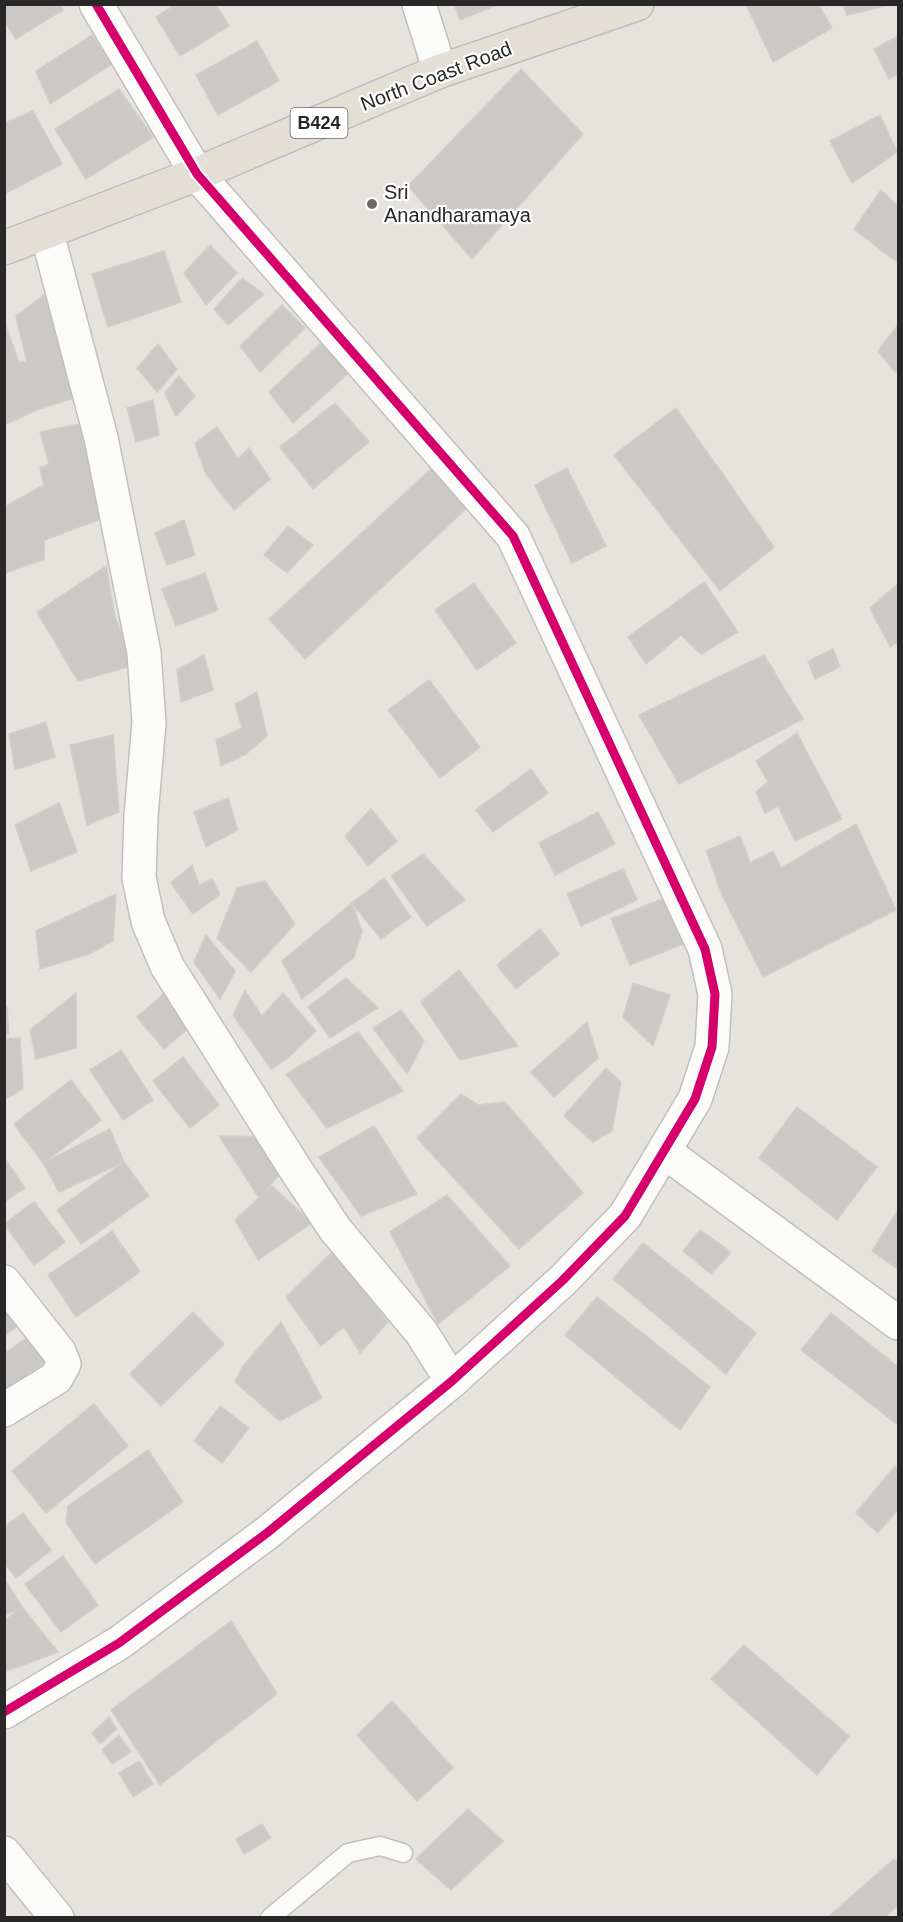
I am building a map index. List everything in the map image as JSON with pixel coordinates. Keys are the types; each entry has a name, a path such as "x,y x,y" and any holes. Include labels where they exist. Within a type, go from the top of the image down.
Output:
{"main road":[{"name":"North Coast Road","path":"6,245 47,233 197,174 440,71 637,4"}],"street":[{"path":"4,1712 119,1643 267,1533 452,1381 562,1281 625,1216 695,1099 712,1047 715,994 705,949 513,536 197,174 96,4"},
{"path":"419,4 440,71"},
{"path":"47,233 101,438 144,652 149,723 141,816 139,878 148,921 167,966 294,1167 335,1229 421,1332 452,1381"},
{"path":"665,1152 898,1323"},
{"path":"4,1282 59,1352 64,1364 56,1378 4,1410"},
{"path":"4,1853 57,1917"}],"lane":[{"path":"270,1917 348,1853 380,1846 403,1853"}],"building":[{"path":"4,4 60,4 63,10 16,39 4,20"},
{"path":"177,4 216,4 229,26 180,56 156,17"},
{"path":"454,4 499,4 460,20"},
{"path":"746,4 818,4 832,28 773,62"},
{"path":"843,4 893,4 847,15"},
{"path":"92,35 112,64 50,104 36,71"},
{"path":"898,36 898,74 889,79 874,49"},
{"path":"257,41 279,81 218,115 196,75"},
{"path":"521,69 583,134 472,259 408,186"},
{"path":"119,89 153,137 86,179 55,129"},
{"path":"33,111 62,164 4,194 4,123"},
{"path":"880,115 897,152 852,183 830,141"},
{"path":"881,190 898,206 898,263 854,229"},
{"path":"210,245 237,273 206,305 184,273"},
{"path":"164,251 181,302 108,327 92,274"},
{"path":"242,278 264,294 228,325 214,309"},
{"path":"44,295 81,396 39,409 4,425 4,321 19,362 27,362 16,316"},
{"path":"282,305 305,328 260,372 240,346"},
{"path":"898,325 898,368 895,372 878,351"},
{"path":"326,338 352,370 293,423 269,392"},
{"path":"158,344 177,369 157,392 137,368"},
{"path":"179,376 195,396 176,416 165,393"},
{"path":"153,400 159,435 136,442 127,408"},
{"path":"335,403 369,442 313,489 280,447"},
{"path":"676,408 774,547 720,591 614,455"},
{"path":"80,424 101,519 44,540 44,559 4,574 4,507 44,485 40,468 49,464 40,432"},
{"path":"217,427 238,459 249,448 270,479 234,510 206,474 195,443"},
{"path":"432,468 468,507 305,659 269,619"},
{"path":"567,468 606,546 572,563 535,485"},
{"path":"184,520 195,555 167,565 155,533"},
{"path":"288,526 313,545 287,573 264,555"},
{"path":"106,566 115,617 135,665 78,681 37,612"},
{"path":"205,573 218,610 176,626 162,589"},
{"path":"704,582 738,632 701,654 681,635 646,664 628,637"},
{"path":"474,583 516,643 477,670 435,610"},
{"path":"898,584 898,642 890,647 870,608"},
{"path":"833,649 840,667 815,679 808,661"},
{"path":"204,655 213,690 181,702 177,670"},
{"path":"764,655 803,719 679,784 639,715"},
{"path":"429,680 480,747 440,778 388,710"},
{"path":"257,692 267,736 246,754 221,766 216,740 242,728 235,704"},
{"path":"46,722 55,757 15,770 9,734"},
{"path":"797,733 842,819 795,841 778,806 765,813 756,792 768,782 756,761"},
{"path":"113,735 119,812 87,825 70,745"},
{"path":"531,769 548,793 493,832 476,810"},
{"path":"228,798 238,830 206,847 194,812"},
{"path":"59,803 77,852 31,871 15,825"},
{"path":"371,809 397,841 368,866 345,836"},
{"path":"598,812 615,844 555,875 539,843"},
{"path":"856,824 896,910 763,977 723,897 706,851 740,836 750,863 773,851 781,868"},
{"path":"423,854 465,900 427,926 391,876"},
{"path":"192,865 199,885 212,879 220,894 193,914 171,883"},
{"path":"623,869 637,900 581,926 567,894"},
{"path":"384,878 411,917 381,939 352,903"},
{"path":"265,881 295,924 251,972 217,938 237,888"},
{"path":"116,894 113,941 89,954 40,969 36,931"},
{"path":"665,898 683,944 630,965 611,919"},
{"path":"352,903 362,931 354,957 302,999 282,961"},
{"path":"540,929 559,954 516,989 497,965"},
{"path":"206,935 235,971 220,999 194,962"},
{"path":"459,970 518,1046 460,1060 421,1002"},
{"path":"346,978 378,1008 330,1038 308,1007"},
{"path":"633,983 670,995 653,1046 623,1017"},
{"path":"168,990 195,1023 164,1049 137,1017"},
{"path":"245,991 262,1016 283,993 316,1031 287,1059 271,1069 233,1015"},
{"path":"76,993 76,1048 36,1059 30,1030"},
{"path":"4,1007 7,1007 9,1034 4,1034"},
{"path":"401,1010 424,1041 407,1074 373,1028"},
{"path":"587,1022 598,1058 554,1097 531,1072"},
{"path":"358,1032 403,1091 327,1128 286,1074"},
{"path":"20,1038 23,1089 4,1100 4,1039"},
{"path":"121,1050 153,1100 123,1120 90,1070"},
{"path":"183,1057 219,1105 190,1128 153,1081"},
{"path":"606,1068 621,1082 612,1131 593,1142 564,1116"},
{"path":"71,1080 101,1120 43,1163 14,1124"},
{"path":"461,1094 478,1105 505,1102 583,1193 519,1249 417,1138"},
{"path":"797,1107 877,1167 837,1220 759,1158"},
{"path":"374,1126 417,1194 361,1216 319,1157"},
{"path":"110,1129 124,1162 59,1192 43,1163"},
{"path":"219,1136 267,1137 287,1166 259,1198"},
{"path":"4,1157 25,1188 4,1202"},
{"path":"124,1162 149,1196 81,1244 57,1210"},
{"path":"272,1186 312,1223 258,1260 235,1220"},
{"path":"447,1195 510,1266 438,1324 390,1232"},
{"path":"34,1202 65,1242 34,1265 4,1224"},
{"path":"898,1210 898,1269 872,1251"},
{"path":"700,1230 731,1252 711,1274 683,1251"},
{"path":"112,1231 140,1272 76,1317 48,1275"},
{"path":"643,1243 756,1333 726,1374 613,1279"},
{"path":"333,1251 388,1322 360,1353 344,1327 321,1346 286,1297"},
{"path":"597,1297 710,1387 680,1430 565,1335"},
{"path":"4,1307 18,1326 4,1336"},
{"path":"193,1312 224,1344 161,1406 130,1374"},
{"path":"831,1313 898,1367 898,1425 801,1350"},
{"path":"281,1322 322,1398 280,1421 235,1382 243,1366"},
{"path":"28,1337 45,1362 4,1391 4,1354"},
{"path":"94,1404 128,1446 46,1513 12,1471"},
{"path":"220,1406 249,1428 222,1463 194,1441"},
{"path":"148,1450 183,1502 95,1564 66,1522 68,1506"},
{"path":"895,1466 898,1469 898,1509 878,1533 856,1513"},
{"path":"23,1513 51,1550 16,1578 4,1563 4,1527"},
{"path":"63,1556 98,1605 61,1632 25,1584"},
{"path":"4,1578 22,1607 4,1616"},
{"path":"22,1607 58,1652 4,1672 4,1621"},
{"path":"231,1621 277,1694 160,1785 111,1710"},
{"path":"744,1645 849,1736 817,1775 711,1679"},
{"path":"392,1701 453,1768 417,1801 357,1735"},
{"path":"109,1717 117,1729 100,1744 92,1733"},
{"path":"119,1735 131,1752 112,1764 102,1750"},
{"path":"139,1761 153,1784 133,1797 119,1773"},
{"path":"468,1809 503,1841 451,1890 416,1859"},
{"path":"262,1824 271,1838 244,1854 236,1839"},
{"path":"894,1859 898,1863 898,1905 884,1918 827,1918"}],"cycle path":[{"path":"4,1712 119,1643 267,1533 452,1381 562,1281 625,1216 695,1099 712,1047 715,994 705,949 513,536 197,174 96,4"}],"place":[{"name":"Sri Anandharamaya","path":"372,204"}]}
